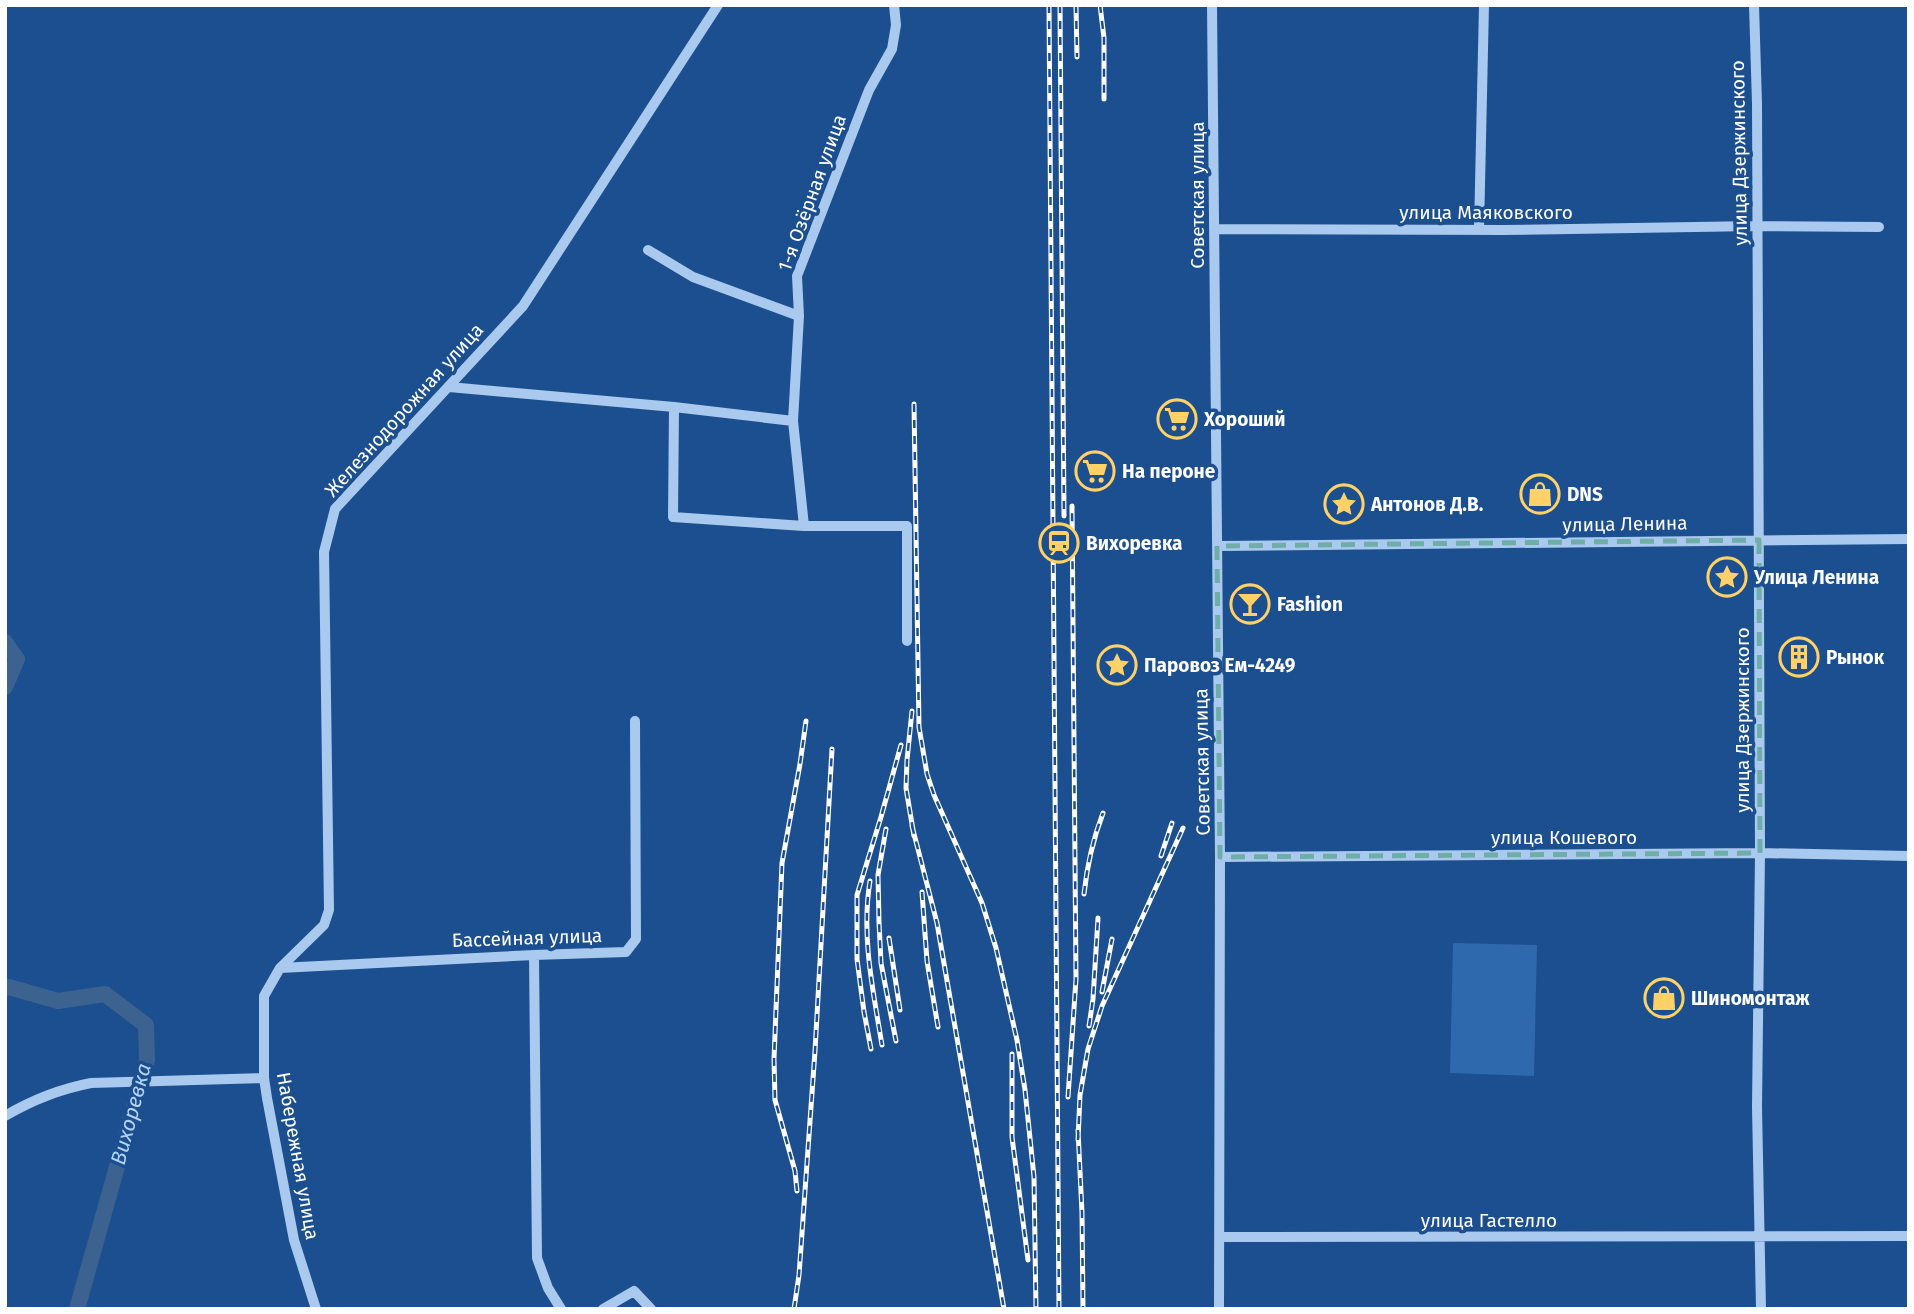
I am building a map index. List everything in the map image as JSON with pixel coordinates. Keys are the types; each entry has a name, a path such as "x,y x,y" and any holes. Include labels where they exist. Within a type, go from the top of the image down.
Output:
{"street":[{"name":"Железнодорожная улица","path":"280,968 324,925 329,910 324,552 335,509 523,306 718,5"},
{"name":"1-я Озёрная улица","path":"804,526 793,421 799,316 797,276 869,90 892,49 896,25 894,5"},
{"name":"Советская улица","path":"1212,5 1220,857 1219,1309"},
{"path":"1479,230 1484,5"},
{"name":"улица Дзержинского","path":"1754,5 1758,226 1760,853 1757,1056 1761,1309"},
{"name":"улица Маяковского","path":"1214,229 1879,227"},
{"path":"648,250 693,277 799,316"},
{"path":"449,387 674,407 793,421"},
{"path":"674,407 673,517 804,526 906,526 907,641"},
{"name":"улица Ленина","path":"1217,546 1909,539"},
{"name":"Бассейная улица","path":"280,968 626,952 636,939 635,721"},
{"name":"улица Кошевого","path":"1220,857 1760,853 1909,856"},
{"path":"534,955 537,1258 548,1287 561,1309"},
{"name":"Набережная улица","path":"280,968 264,996 264,1078 294,1240 316,1309"},
{"path":"5,1116 22,1106 68,1088 91,1083 264,1078"},
{"name":"улица Гастелло","path":"1220,1237 1909,1236"},
{"path":"603,1309 635,1291 651,1309"}],"highlighted area":[{"path":"1759,540 1760,853 1220,857 1217,546"}],"shaded area":[{"path":"1453,943 1537,945 1534,1076 1450,1073"}],"waterway":[{"name":"Вихоревка","path":"5,642 17,659 5,687"},
{"name":"Вихоревка","path":"5,988 58,1001 105,994 146,1025 147,1060 77,1309"}],"railway":[{"path":"1049,5 1059,1309"},
{"path":"1060,5 1064,516"},
{"path":"1076,5 1077,57"},
{"path":"1100,5 1104,38 1104,99"},
{"path":"914,404 919,727 927,774 934,795 982,903 996,948 1017,1040 1034,1177 1036,1309"},
{"path":"1068,1097 1076,979 1072,506"},
{"path":"912,711 906,788 914,836"},
{"path":"797,1191 795,1171 775,1100 774,1059 782,863 806,721"},
{"path":"871,1049 857,959 857,895 901,745"},
{"path":"794,1309 799,1275 815,1051 832,749"},
{"path":"1084,894 1091,853 1103,813"},
{"path":"1161,856 1172,823"},
{"path":"912,826 937,923 1004,1309"},
{"path":"1078,1140 1080,1095 1088,1049 1102,1006 1183,828"},
{"path":"886,829 878,875 879,922 881,963 896,1041"},
{"path":"870,881 867,943 882,1045"},
{"path":"922,892 927,961 938,1027"},
{"path":"1089,1026 1098,918"},
{"path":"889,938 900,1010"},
{"path":"1102,992 1112,939"},
{"path":"1012,1054 1012,1137 1028,1260"},
{"path":"1078,1130 1083,1309"}],"place":[{"name":"Хороший","path":"1177,419"},
{"name":"На пероне","path":"1095,471"},
{"name":"DNS","path":"1540,494"},
{"name":"Антонов Д.В.","path":"1344,504"},
{"name":"Вихоревка","path":"1059,543"},
{"name":"Улица Ленина","path":"1727,577"},
{"name":"Fashion","path":"1250,604"},
{"name":"Рынок","path":"1799,657"},
{"name":"Паровоз Ем-4249","path":"1117,665"},
{"name":"Шиномонтаж","path":"1664,998"}]}
